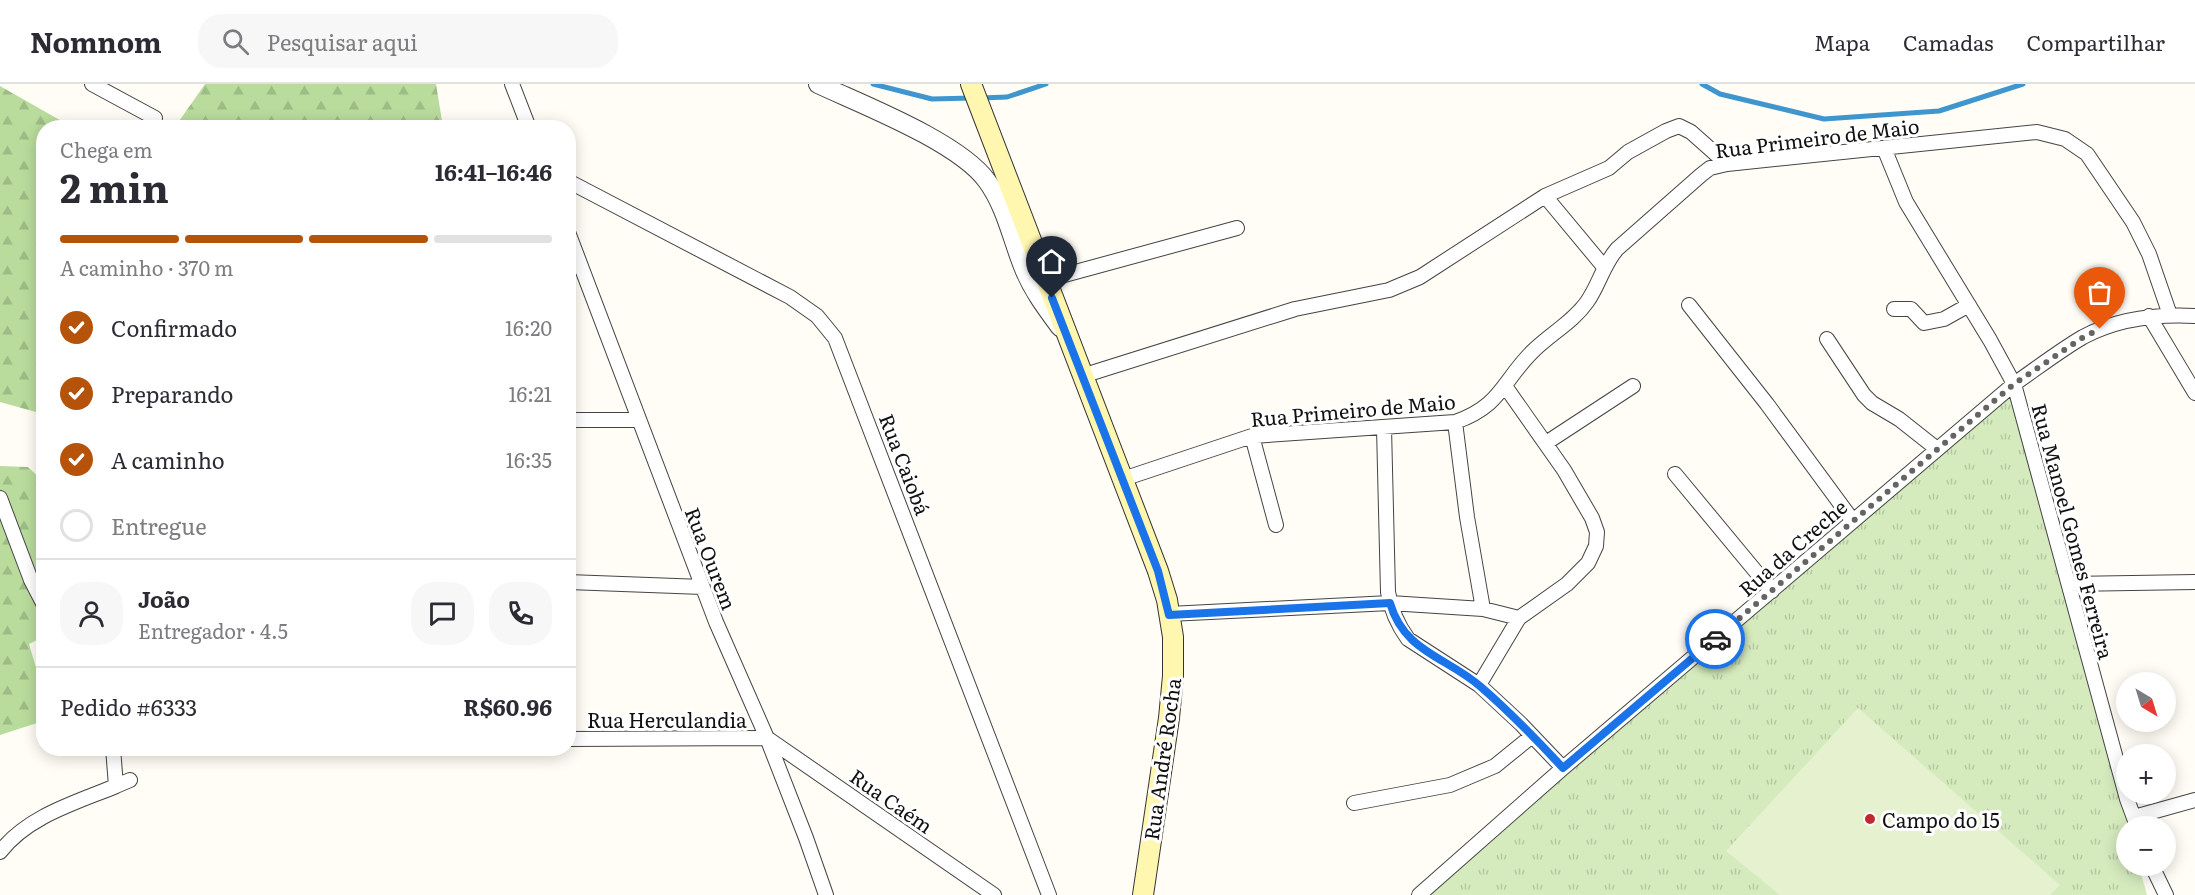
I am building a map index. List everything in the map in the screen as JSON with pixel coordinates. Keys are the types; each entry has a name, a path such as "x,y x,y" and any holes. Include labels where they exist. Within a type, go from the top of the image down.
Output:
{"main road":[{"name":"Rua André Rocha","path":"971,84 1065,334 1158,571 1169,615 1173,646 1170,708 1143,895"}],"street":[{"path":"92,84 155,118"},
{"path":"512,84 526,120"},
{"path":"818,84 885,115 969,161 987,181 1001,206 1035,292 1065,334"},
{"path":"1082,376 1295,309 1389,290 1420,277 1545,196 1609,168 1628,152 1679,126 1691,132 1727,164"},
{"name":"Rua Primeiro de Maio","path":"1123,479 1252,436 1455,422 1484,409 1534,350 1581,310 1589,299 1604,267 1617,249 1710,168 1727,164 2037,132 2065,139 2087,154 2133,222 2149,254 2170,315"},
{"name":"Rua Manoel Gomes Ferreira","path":"1884,148 1905,202 2014,384 2134,816"},
{"name":"Rua Caiobá","path":"576,185 790,297 817,316 835,338 1049,895"},
{"path":"1545,196 1604,267"},
{"path":"1046,280 1237,228"},
{"name":"Rua Ourem","path":"576,253 716,622 767,738 826,895"},
{"path":"1689,305 1767,404 1852,521"},
{"path":"1894,309 1911,309 1924,323 1944,318 1968,305"},
{"path":"2149,316 2195,393"},
{"name":"Rua da Creche","path":"1419,895 1563,768 2014,384 2082,338 2100,329 2149,316 2195,316"},
{"path":"1827,339 1864,395 1872,403 1899,419 1937,449"},
{"path":"1479,685 1519,618 1567,584 1588,563 1596,546 1597,532 1592,518 1546,443 1505,386"},
{"path":"1546,443 1633,386"},
{"path":"576,420 639,420"},
{"path":"1455,422 1467,517 1483,609"},
{"path":"1384,428 1386,544 1390,603 1393,615 1408,639 1479,685 1563,768"},
{"path":"1252,436 1276,525"},
{"path":"1676,474 1772,591"},
{"path":"0,498 36,590"},
{"path":"576,582 703,587"},
{"path":"2069,584 2195,582"},
{"path":"1169,615 1390,603 1483,609 1519,618"},
{"path":"1354,803 1450,784 1468,778 1495,766 1532,736"},
{"name":"Rua Herculandia","path":"576,739 767,738"},
{"name":"Rua Caém","path":"767,738 994,895"},
{"path":"114,756 116,786"},
{"path":"0,852 10,839 37,820 130,780"},
{"path":"2152,816 2195,800"},
{"path":"2157,876 2166,895"}],"green space":[{"path":"205,84 436,84 442,120 180,120"},
{"path":"0,86 60,120 36,120 36,412 0,402"},
{"path":"2011,388 2116,778 2116,804 2123,804 2126,816 2116,816 2116,876 2142,876 2147,895 1417,895"},
{"path":"0,466 28,467 36,474 36,640 29,644 36,668 36,723 0,735"},
{"name":"Campo do 15","path":"1858,708 2060,885 2050,895 1780,895 1726,851"}],"waterway":[{"path":"873,84 932,99 972,98"},
{"path":"981,98 1007,97 1046,84"},
{"path":"1702,84 1720,94 1824,119 1939,111 2023,84"}],"way so far":[{"path":"1715,639 2014,384 2082,338 2100,329"}],"place":[{"name":"Campo do 15","path":"1870,819"}],"route":[{"path":"1052,298 1158,571 1169,615 1390,603 1393,615 1408,639 1479,685 1563,768 1715,639"}]}
